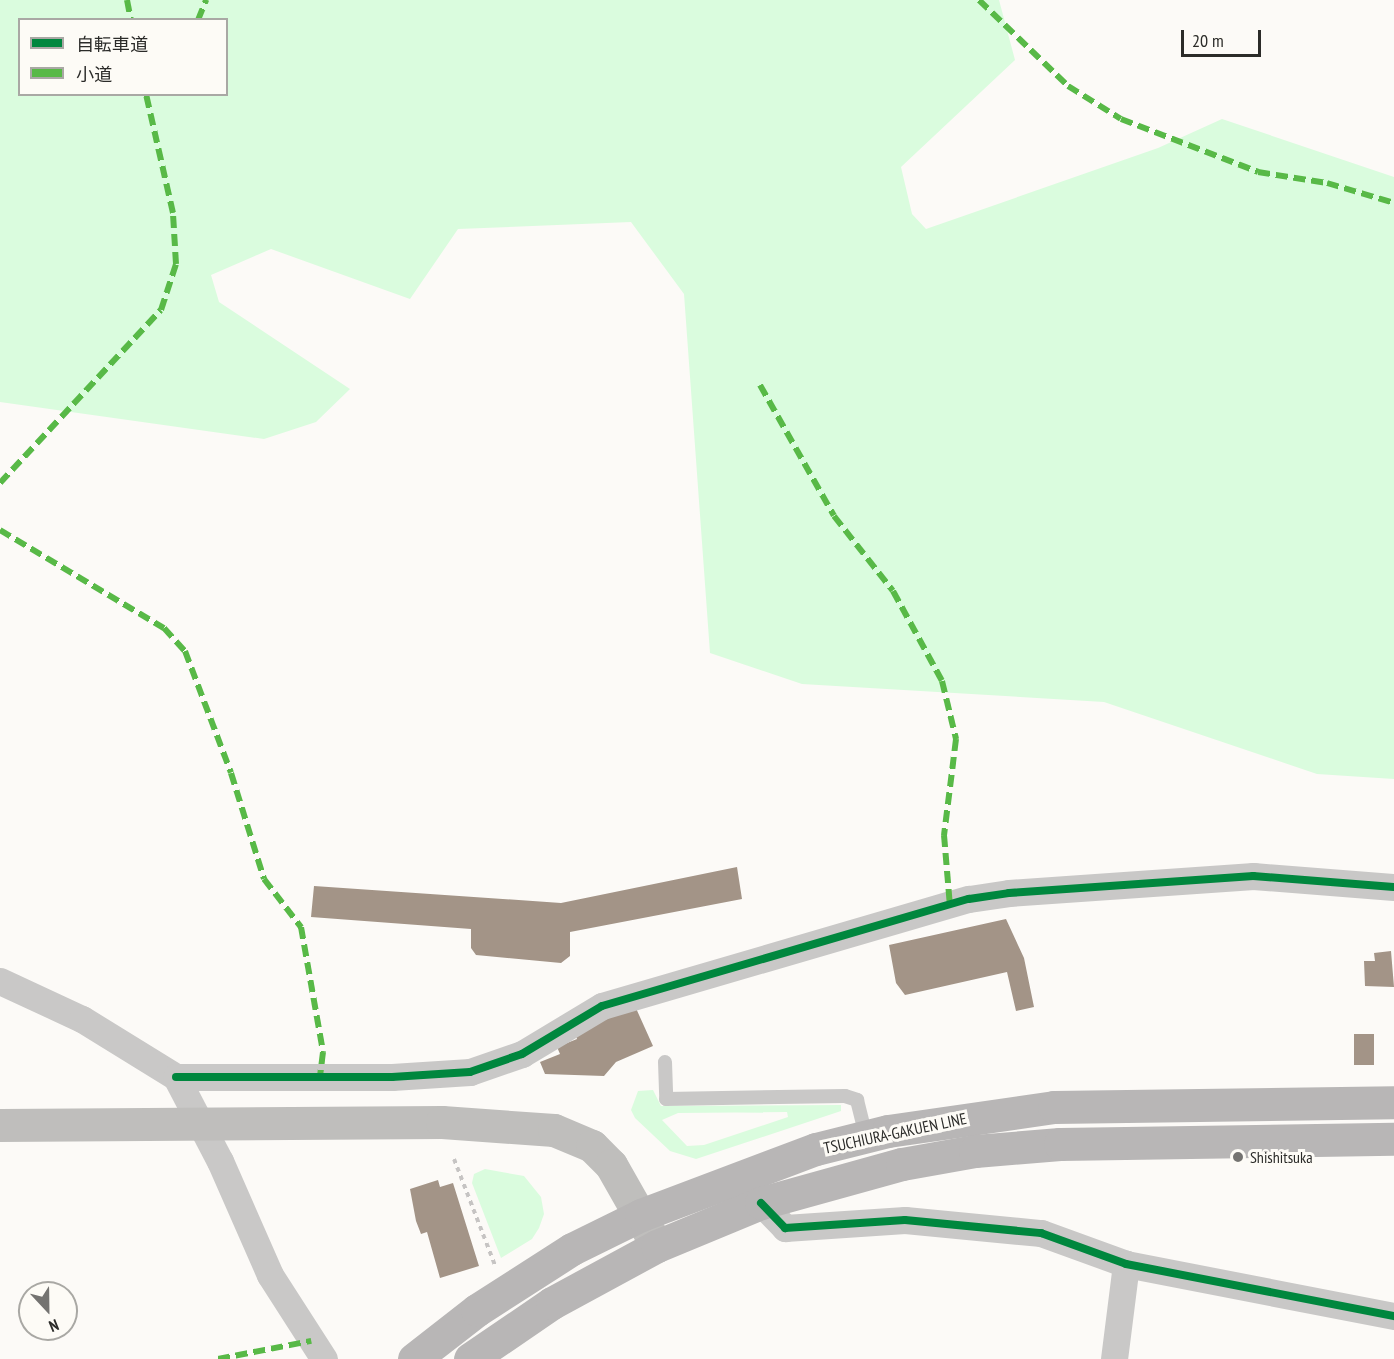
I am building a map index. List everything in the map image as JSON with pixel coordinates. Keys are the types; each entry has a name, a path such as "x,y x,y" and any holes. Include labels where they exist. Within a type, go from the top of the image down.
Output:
{"main road":[{"name":"TSUCHIURA-GAKUEN LINE","path":"414,1359 522,1280 642,1215 734,1178 866,1137 1054,1107 1394,1102"},
{"name":"TSUCHIURA-GAKUEN LINE","path":"470,1359 552,1303 657,1246 761,1203 902,1164 975,1151 1060,1144 1394,1139"}],"street":[{"path":"176,1077 392,1077 470,1072 522,1054 610,1004 969,899 1009,892 1253,876 1394,887"},
{"path":"0,981 82,1019 176,1077 202,1124 270,1275 324,1359"},
{"path":"0,1125 442,1122 554,1130 592,1146 611,1165 642,1215 657,1246"},
{"path":"761,1203 785,1228 905,1220 1030,1232 1126,1264 1394,1316"},
{"path":"1114,1359 1126,1264"}],"lane":[{"path":"665,1062 666,1099 845,1096 857,1100 866,1137"}],"path":[{"path":"454,1159 496,1269"}],"green space":[{"path":"0,0 999,0 1015,60 901,167 912,214 926,229 1158,148 1222,119 1394,177 1394,779 1317,774 1104,702 802,684 710,653 684,294 631,222 458,229 410,299 271,249 211,275 219,302 350,389 316,422 264,439 0,402"},
{"path":"653,1090 661,1106 841,1105 841,1111 696,1159 670,1151 635,1118 631,1110 638,1091","holes":["787,1112 788,1117 704,1145 687,1146 662,1120 678,1113"]},
{"path":"485,1169 524,1176 541,1197 544,1214 532,1239 501,1258 472,1183 474,1174"}],"building":[{"path":"737,867 742,899 570,932 570,956 561,963 476,955 471,948 471,929 311,917 314,886 561,903"},
{"path":"1006,919 1024,958 1034,1007 1016,1011 1007,972 905,995 896,983 889,945"},
{"path":"1391,951 1394,987 1365,986 1364,961 1375,961 1374,953"},
{"path":"635,1006 653,1046 616,1062 604,1076 545,1074 540,1062 560,1054 557,1047 577,1039 574,1031"},
{"path":"1354,1034 1374,1034 1374,1065 1354,1065"},
{"path":"438,1180 440,1187 453,1183 479,1266 440,1278 427,1232 421,1234 416,1221 410,1189"}],"marked path":[{"path":"127,0 131,18"},
{"path":"199,18 206,0"},
{"path":"979,0 1068,86 1121,119 1258,172 1327,183 1394,203"},
{"path":"0,483 161,310 176,264 173,213 146,96"},
{"path":"760,385 834,516 893,591 942,681 956,739 944,835 950,906"},
{"path":"0,530 164,628 185,651 231,773 264,879 301,927 323,1052 320,1078"},
{"path":"218,1359 311,1341"}],"cycle path":[{"path":"176,1077 392,1077 470,1072 522,1054 602,1006 969,899 1009,893 1253,876 1394,887"},
{"path":"761,1203 785,1228 905,1220 1041,1233 1126,1264 1394,1316"}],"place":[{"name":"Shishitsuka","path":"1238,1157"}]}
